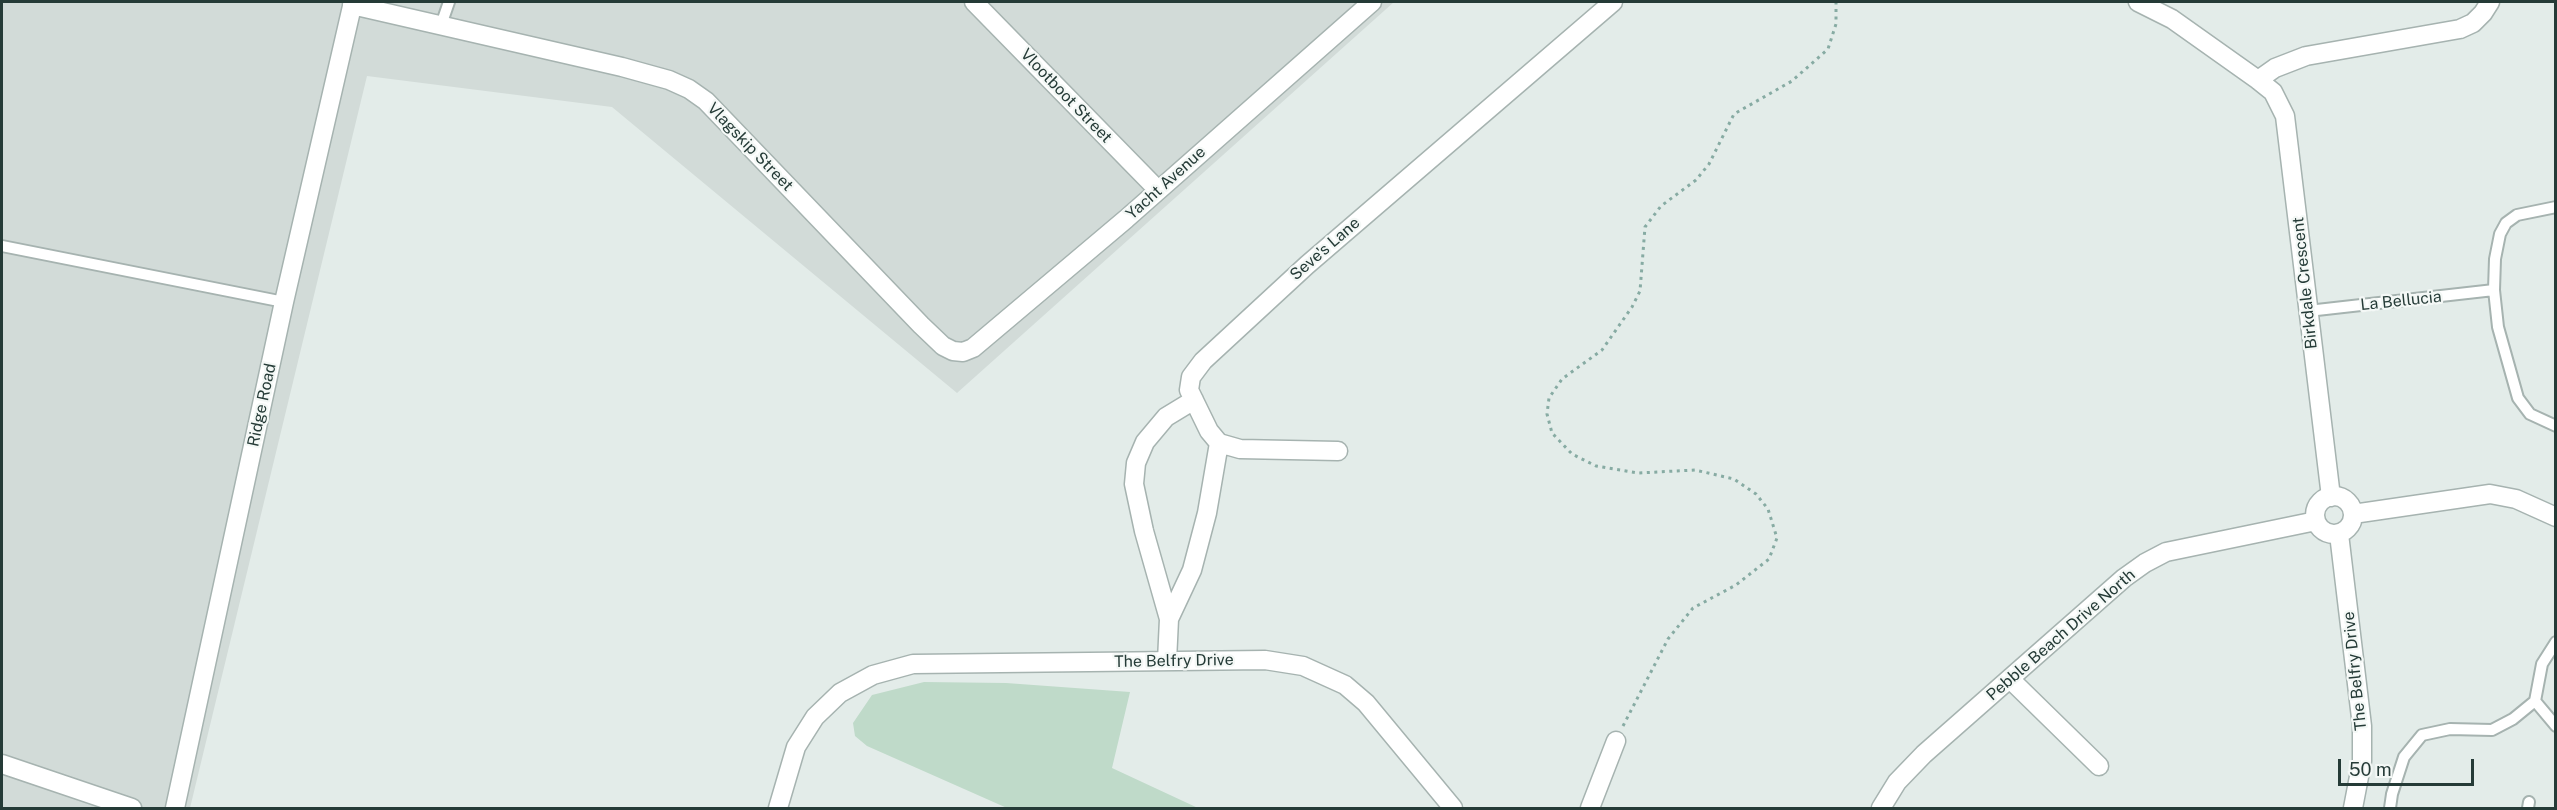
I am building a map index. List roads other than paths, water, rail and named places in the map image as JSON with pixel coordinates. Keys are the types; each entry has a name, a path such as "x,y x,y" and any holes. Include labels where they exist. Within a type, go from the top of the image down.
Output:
{"street":[{"name":"Vlootboot Street","path":"974,2 1158,190"},
{"name":"Seve's Lane","path":"1219,443 1209,431 1189,390 1191,377 1203,361 1307,265 1613,2"},
{"name":"Birkdale Crescent","path":"2138,2 2172,19 2258,80 2273,92 2285,116 2331,497"},
{"path":"2258,80 2275,68 2306,56 2460,29 2473,23 2490,2"},
{"name":"Vlagskip Street","path":"352,3 622,67 669,80 688,89 706,101 921,325 943,346 953,351"},
{"name":"Ridge Road","path":"175,808 284,302 352,3"},
{"name":"Yacht Avenue","path":"953,351 963,352 973,348 1126,219 1361,5"},
{"path":"1167,661 1169,619 1134,484 1136,464 1145,442 1166,417 1194,400"},
{"path":"1169,619 1192,570 1207,513 1219,443 1240,450 1338,451"},
{"path":"2353,514 2490,494 2516,499 2556,518"},
{"path":"2331,497 2338,497 2349,502 2353,514 2351,524 2339,534 2325,532 2316,520 2317,508 2325,498 2331,497"},
{"name":"Pebble Beach Drive North","path":"1881,808 1897,782 1924,754 2124,578 2145,563 2176,550 2316,520"},
{"name":"The Belfry Drive","path":"2339,534 2362,726 2362,761 2353,808"},
{"name":"The Belfry Drive","path":"778,808 796,747 815,717 840,693 873,675 913,664 1265,660 1304,666 1345,685 1366,703 1453,808"},
{"path":"2010,679 2099,766"},
{"path":"1590,808 1616,741"},
{"path":"2,764 132,808"}],"lane":[{"path":"441,25 449,2"},
{"path":"2556,207 2517,215 2506,223 2500,234 2495,259 2494,290 2498,327 2518,398 2530,414 2556,426"},
{"path":"2,246 284,302"},
{"name":"La Bellucia","path":"2308,311 2494,290"},
{"path":"2390,808 2404,757 2422,735 2450,729 2492,730 2513,719 2535,701 2542,664 2556,642"},
{"path":"2535,701 2556,726"}]}
